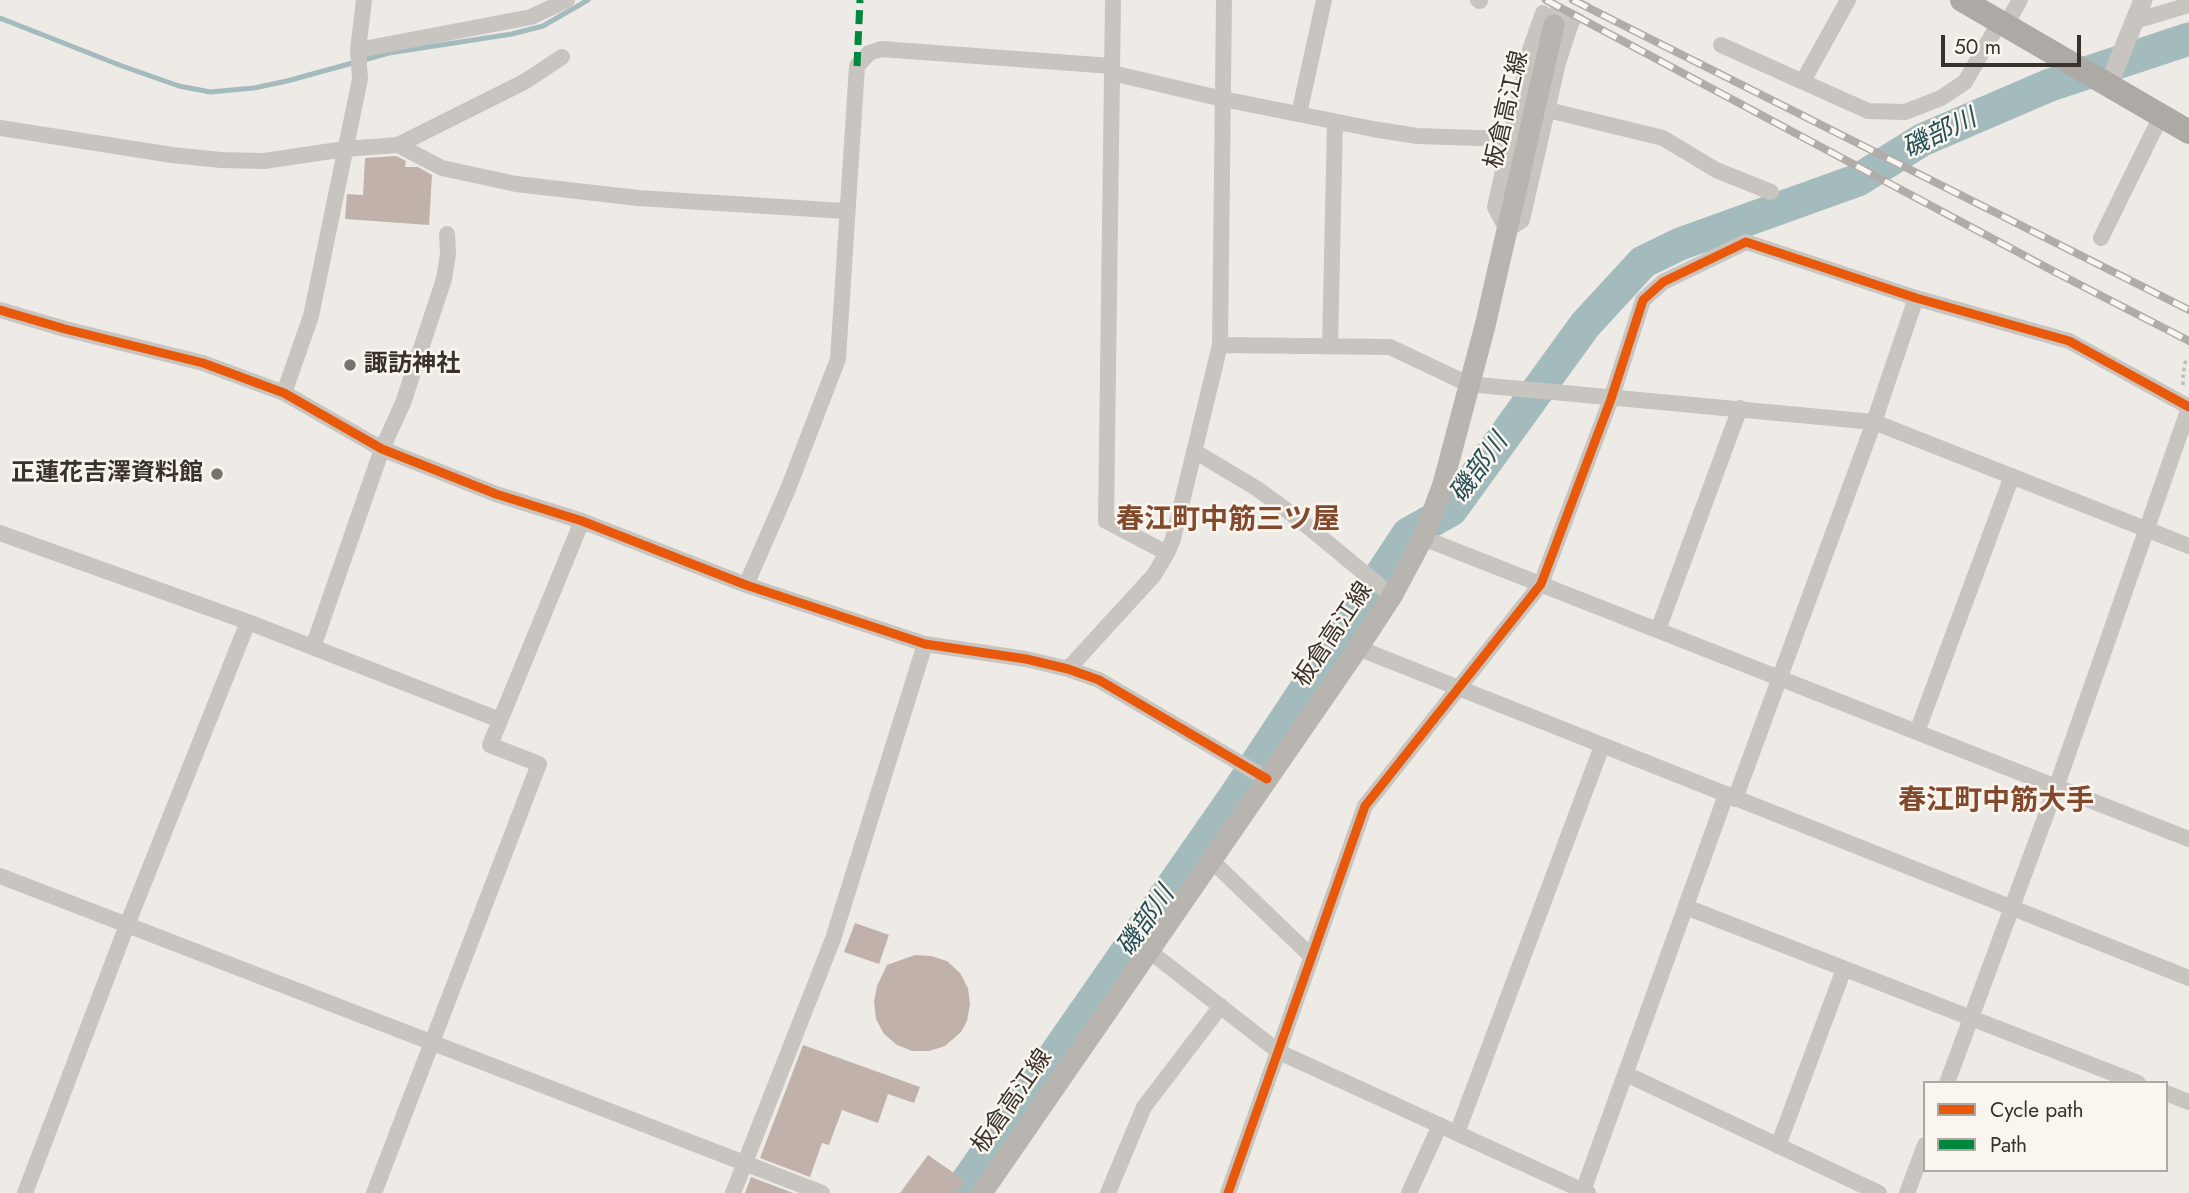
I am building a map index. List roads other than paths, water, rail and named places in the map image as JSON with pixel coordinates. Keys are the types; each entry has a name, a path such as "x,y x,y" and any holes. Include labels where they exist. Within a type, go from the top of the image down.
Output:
{"main road":[{"path":"1962,0 2189,132"},
{"name":"板倉高江線","path":"982,1193 1358,648 1392,596 1423,538 1443,484 1485,326 1556,22"}],"street":[{"path":"284,393 311,316 360,79 358,50 363,0"},
{"path":"358,50 531,17 566,0"},
{"path":"1113,0 1106,521 1167,553"},
{"path":"1068,668 1154,575 1167,553 1173,539 1220,345 1224,0"},
{"path":"1299,114 1324,0"},
{"path":"1802,82 1848,0"},
{"path":"1721,45 1868,111 1905,112 1941,98 1965,82 2020,0"},
{"path":"2108,86 2143,0"},
{"path":"2133,24 2189,5"},
{"path":"1556,22 1548,110 1522,220 1507,230 1495,207 1530,50 1556,22"},
{"path":"746,585 788,489 838,359 857,66 869,52 881,49 1112,69 1223,99 1335,122 1416,136 1511,139"},
{"path":"0,128 172,155 264,161 345,149 398,145 524,82 562,57"},
{"path":"1548,110 1663,138 1716,170 1771,192"},
{"path":"2101,238 2161,116"},
{"path":"1330,347 1335,122"},
{"path":"398,145 442,168 516,184 638,198 846,211"},
{"path":"313,647 444,279 448,254 447,234"},
{"path":"1228,1193 1364,806 1541,584 1611,399 1643,300 1663,282 1746,242 1916,298 2068,341 2189,408 2056,788 1948,1081"},
{"path":"1149,950 1279,1052 1586,1192 1686,907 1781,678 1916,298"},
{"path":"0,310 203,363 284,393 382,449 496,494 582,521 746,585 925,644 1068,668 1129,696 1267,779"},
{"path":"1220,345 1391,347 1468,384 1874,422 2189,546"},
{"path":"1658,630 1740,408"},
{"path":"1194,451 1256,488 1300,520 1392,596"},
{"path":"1917,732 2012,476"},
{"path":"374,1193 539,764 490,745 582,521"},
{"path":"0,533 248,622 500,720"},
{"path":"1423,538 2189,839"},
{"path":"25,1193 127,925 248,622"},
{"path":"733,1193 832,939 925,644"},
{"path":"1358,648 2189,978"},
{"path":"1457,1133 1602,746"},
{"path":"1211,860 1312,957"},
{"path":"0,876 822,1193"},
{"path":"1686,907 2133,1081"},
{"path":"1778,1146 1844,969"},
{"path":"1108,1193 1144,1107 1221,1006"},
{"path":"1626,1074 1879,1193"},
{"path":"2168,1094 2189,1102"},
{"path":"1409,1193 1440,1125"},
{"path":"1907,1193 1923,1150"}],"waterway":[{"path":"0,18 122,66 179,86 210,92 254,88 287,81 389,53 512,34 543,26 588,0"},
{"name":"磯部川","path":"959,1193 1233,799 1408,534 1451,510 1585,325 1643,262 1680,244 1858,180 1922,140 2050,85 2189,39"}],"tunnel":[{"path":"1554,25 1565,0"},
{"path":"1570,26 1583,0"}],"railway":[{"path":"1546,0 2189,341"},
{"path":"1573,0 2189,310"}],"place":[{"name":"諏訪神社","path":"350,365"},
{"name":"正蓮花吉澤資料館","path":"217,474"}],"district":[{"name":"春江町中筋三ツ屋","path":"1228,521"},
{"name":"春江町中筋大手","path":"1996,802"}]}
